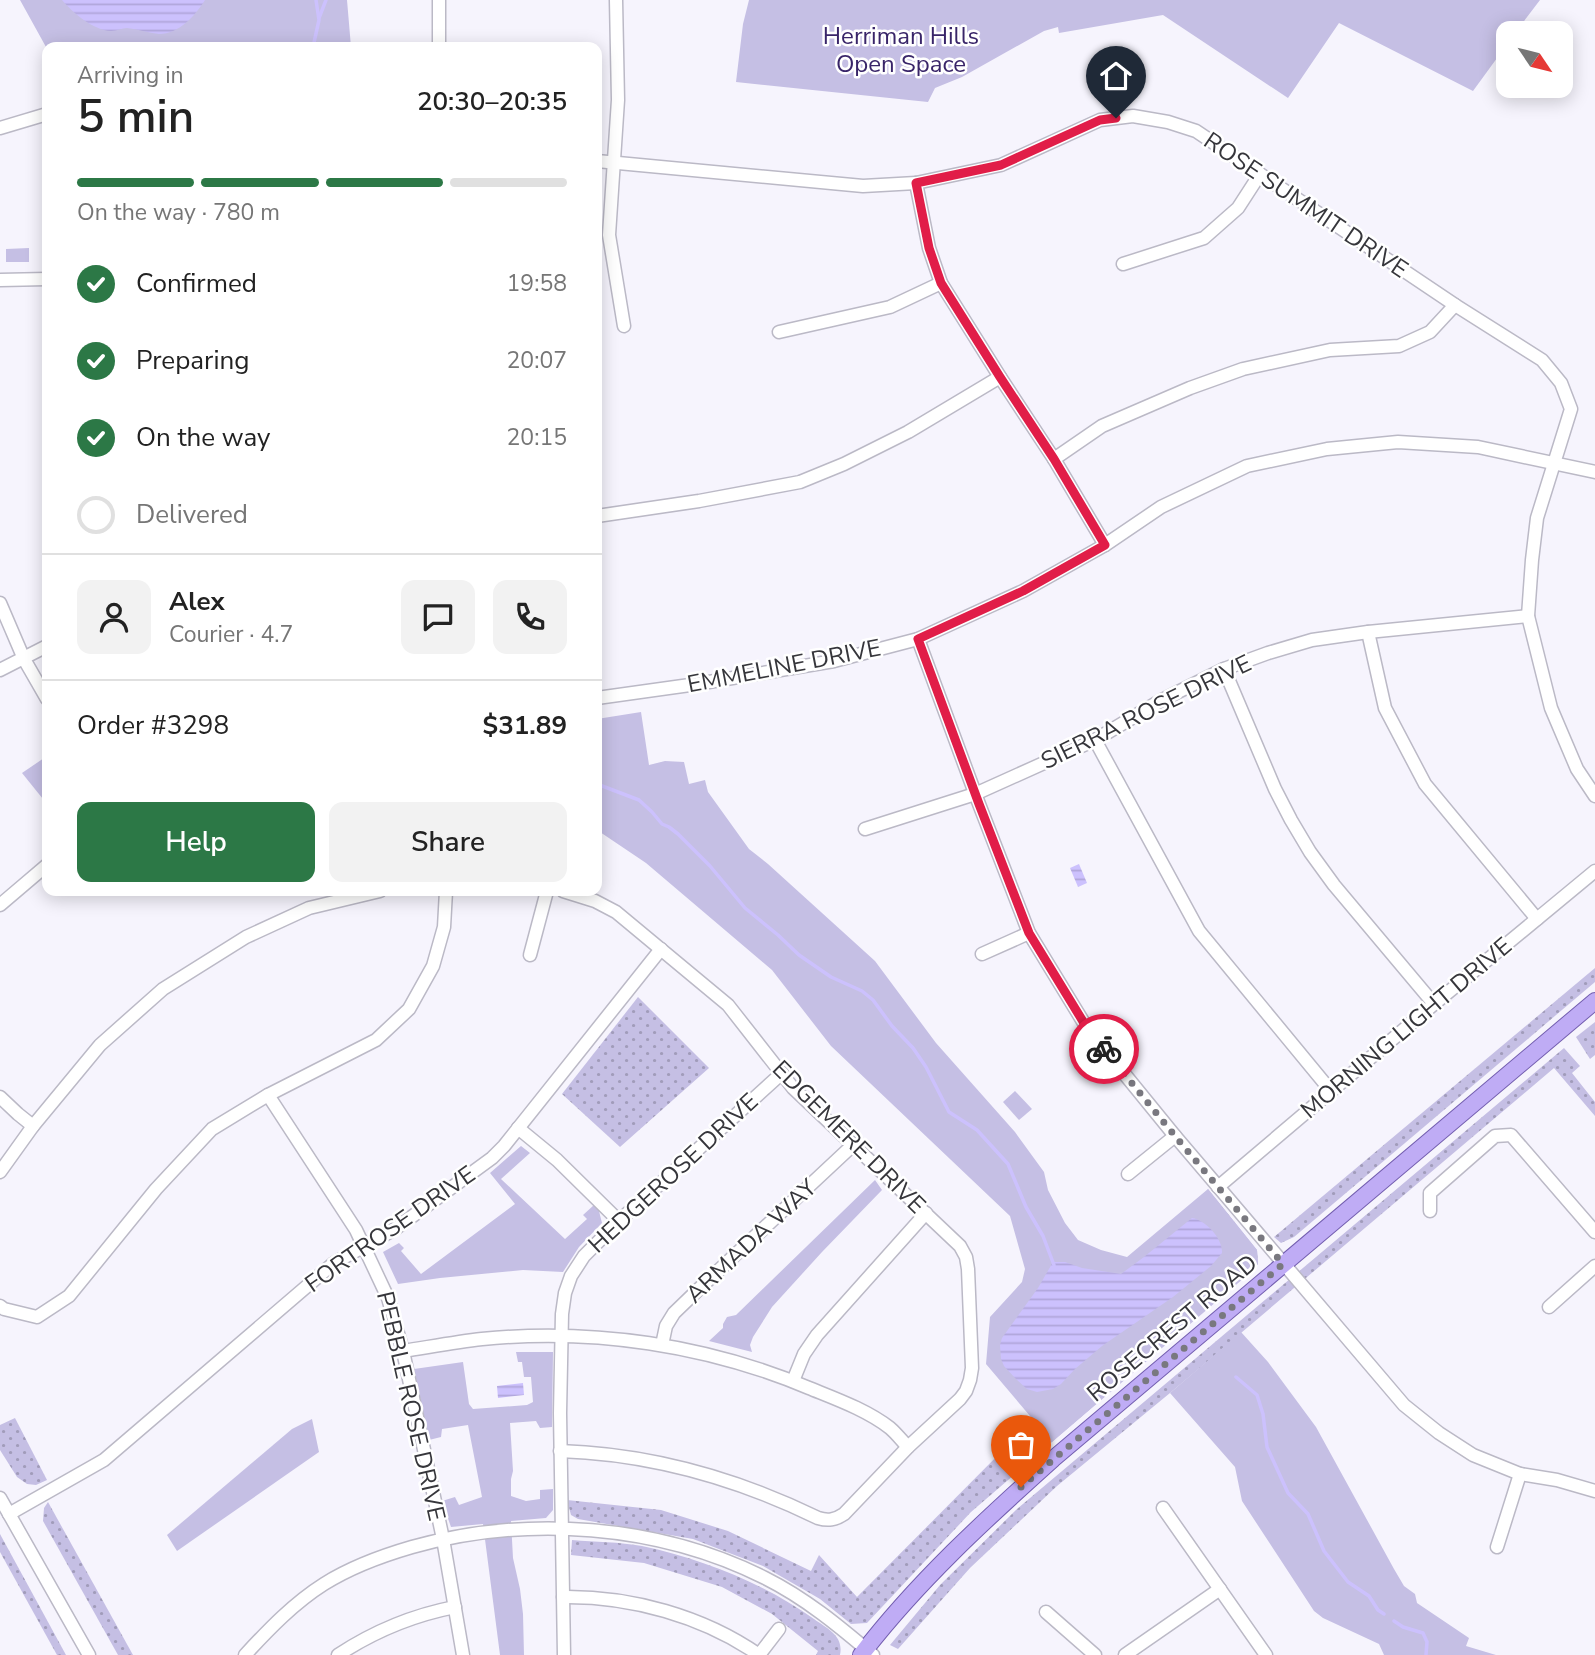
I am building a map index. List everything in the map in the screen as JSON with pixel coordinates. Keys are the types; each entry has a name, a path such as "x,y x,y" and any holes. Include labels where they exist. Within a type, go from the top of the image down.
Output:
{"main road":[{"name":"ROSECREST ROAD","path":"866,1653 924,1581 989,1516 1053,1458 1595,1002"}],"street":[{"path":"439,0 439,42"},
{"path":"616,0 618,100 609,235 624,326"},
{"path":"0,128 42,116"},
{"name":"ROSE SUMMIT DRIVE","path":"602,161 863,186 916,183 1001,165 1100,120 1133,116 1168,122 1196,131 1455,305 1542,360 1561,383 1571,409 1537,518 1528,617 1550,708 1577,769 1595,796"},
{"path":"1123,264 1204,238 1238,208 1260,174"},
{"path":"916,183 929,248 941,283 1054,459 1105,545"},
{"path":"0,280 42,279"},
{"path":"779,332 890,307 941,283"},
{"path":"1054,459 1102,426 1190,388 1242,369 1330,350 1399,345 1430,332 1455,305"},
{"path":"602,515 800,482 844,464 908,432 1000,377"},
{"name":"EMMELINE DRIVE","path":"602,697 834,661 918,639 1023,591 1105,545 1161,507 1247,466 1327,449 1398,442 1478,446 1595,472"},
{"path":"0,603 24,659 42,690"},
{"name":"SIERRA ROSE DRIVE","path":"865,830 975,794 1095,740 1160,701 1224,669 1268,653 1312,640 1368,632 1528,617"},
{"path":"1368,632 1385,708 1425,784 1537,919"},
{"path":"918,639 1029,933 1087,1028 1175,1136 1404,1405 1439,1433 1473,1455 1520,1474 1557,1480 1595,1491"},
{"path":"0,670 42,649"},
{"path":"1224,669 1275,789 1310,852 1434,1004"},
{"path":"1095,740 1199,931 1331,1091"},
{"path":"0,905 42,869"},
{"name":"MORNING LIGHT DRIVE","path":"1218,1187 1595,871"},
{"path":"0,1172 33,1126 100,1045 163,989 246,937 271,925 309,908 359,896"},
{"path":"0,1306 37,1317 69,1296 156,1189 212,1129 268,1095 376,1040 409,1009 433,966 444,927 446,896"},
{"path":"530,955 546,896"},
{"name":"EDGEMERE DRIVE","path":"580,896 606,906 626,919 728,1005 793,1088 960,1246 967,1263 972,1368 968,1386 960,1399 908,1447"},
{"path":"982,954 1029,933"},
{"name":"FORTROSE DRIVE","path":"9,1514 104,1460 334,1263 395,1229 492,1158 661,949"},
{"name":"HEDGEROSE DRIVE","path":"564,1655 561,1337 563,1304 568,1284 584,1256 619,1221 782,1073"},
{"name":"PEBBLE ROSE DRIVE","path":"268,1095 356,1230 388,1298 403,1351 443,1539 463,1655"},
{"path":"0,1097 33,1126"},
{"path":"518,1128 558,1160 619,1221"},
{"path":"1430,1211 1430,1193 1494,1136 1511,1135 1595,1233"},
{"path":"1128,1174 1175,1136"},
{"name":"ARMADA WAY","path":"662,1345 666,1326 674,1313 853,1145"},
{"path":"793,1381 804,1354 817,1335 926,1213"},
{"path":"1549,1307 1595,1266"},
{"path":"403,1351 510,1337 607,1339 662,1345 724,1359 793,1381 869,1415 892,1430 908,1447 844,1514 829,1520 818,1518 747,1487 693,1470 636,1458 560,1451"},
{"path":"1497,1547 1520,1474"},
{"path":"0,1498 89,1655"},
{"path":"1163,1508 1266,1655"},
{"path":"245,1655 303,1599 324,1584 370,1561 443,1539 510,1530 561,1528 646,1538 695,1550 742,1567 802,1599 829,1618 866,1653"},
{"path":"1125,1655 1220,1589"},
{"path":"563,1597 625,1602 671,1614 720,1633 759,1655 779,1629"},
{"path":"338,1655 394,1626 435,1611 455,1608"},
{"path":"1046,1612 1095,1655"}],"green space":[{"path":"20,0 347,0 351,42 43,42"},
{"name":"Herriman Hills Open Space","path":"749,0 1540,0 1524,21 1496,21 1496,59 1473,91 1339,23 1288,98 1163,15 1059,33 1058,27 1044,31 962,77 935,88 928,102 736,82 743,24"},
{"path":"29,248 29,262 6,262 6,249"},
{"path":"641,712 649,765 665,761 684,762 689,784 705,780 708,792 749,849 875,961 936,1043 1015,1132 1044,1172 1048,1190 1065,1223 1078,1240 1127,1257 1208,1189 1257,1250 1258,1264 1052,1442 986,1364 990,1317 1022,1282 1025,1269 1010,1216 831,1046 772,970 646,863 602,833 602,718"},
{"path":"42,759 42,798 22,773"},
{"path":"1595,968 1595,982 1294,1237 1281,1243 1274,1237"},
{"path":"638,997 709,1068 620,1147 562,1094"},
{"path":"1595,1022 1595,1055 1590,1059 1576,1037"},
{"path":"1564,1048 1580,1066 1572,1073 1595,1102 1595,1116 1554,1068 1057,1486 970,1568 898,1649 890,1645 940,1585 1017,1509"},
{"path":"1015,1091 1032,1109 1019,1120 1003,1102"},
{"path":"521,1146 530,1153 501,1179 565,1239 587,1219 583,1215 594,1205 599,1211 602,1223 579,1247 563,1272 523,1270 398,1284 383,1252 399,1243 404,1248 401,1251 421,1274 515,1204 490,1173"},
{"path":"875,1180 882,1190 772,1307 753,1337 750,1345 752,1352 709,1341 723,1328 727,1317 736,1315"},
{"path":"1208,1189 1257,1250 1258,1264 971,1512 867,1623 851,1624 820,1599 763,1566 693,1539 578,1519 571,1515 567,1500 661,1510 728,1531 811,1571 819,1555 857,1597 1031,1422 1040,1438 1047,1407 1203,1200"},
{"path":"1241,1332 1268,1362 1316,1427 1394,1569 1404,1586 1415,1594 1417,1603 1469,1638 1466,1646 1496,1655 1384,1655 1379,1644 1323,1618 1314,1611 1242,1501 1235,1467 1170,1393"},
{"path":"516,1352 553,1352 552,1427 540,1428 536,1421 510,1423 513,1471 511,1496 526,1501 540,1499 540,1490 553,1489 553,1510 546,1518 511,1521 513,1558 523,1614 524,1655 500,1655 483,1524 451,1527 442,1501 455,1497 459,1505 482,1497 468,1425 442,1429 441,1437 429,1440 414,1369 463,1362 469,1404 473,1409 527,1405 533,1402 531,1377 524,1377 522,1362 518,1362"},
{"path":"15,1418 47,1480 36,1485 27,1484 17,1477 0,1450 0,1425"},
{"path":"312,1419 319,1452 177,1551 167,1535 292,1429"},
{"path":"48,1502 133,1655 118,1655 43,1521 44,1508"},
{"path":"0,1534 66,1655 57,1655 0,1552"},
{"path":"572,1540 642,1546 732,1574 774,1594 829,1630 840,1643 840,1655 816,1655 818,1651 772,1614 722,1587 644,1563 571,1555"}],"shaded area":[{"path":"62,0 205,0 186,23 173,31 159,34 127,28 111,31 97,28"},
{"path":"1079,864 1087,883 1078,887 1070,868"},
{"path":"1192,1218 1203,1222 1213,1231 1220,1242 1222,1253 1211,1266 1173,1297 1102,1346 1053,1389 1037,1392 1027,1389 1004,1366 1000,1345 1002,1338 1053,1262 1121,1274"},
{"path":"523,1383 524,1395 498,1398 497,1386"}],"waterway":[{"path":"314,42 319,20 316,0"},
{"path":"319,18 326,0"},
{"path":"602,786 639,800 710,866 745,908 799,955 831,977 862,991 873,1000 926,1067 949,1112 977,1130 1008,1164 1054,1265"},
{"path":"1236,1377 1257,1395 1263,1414 1267,1447 1288,1493 1308,1514 1324,1551 1348,1582 1369,1596 1384,1614"},
{"path":"1394,1621 1403,1627 1423,1633 1427,1642 1426,1655"}],"way so far":[{"path":"1021,1487 1283,1264 1104,1049"}],"route":[{"path":"1104,1049 1087,1028 1029,933 918,639 1023,591 1105,545 1054,459 941,283 929,248 916,183 1001,165 1100,120 1116,118"}]}
